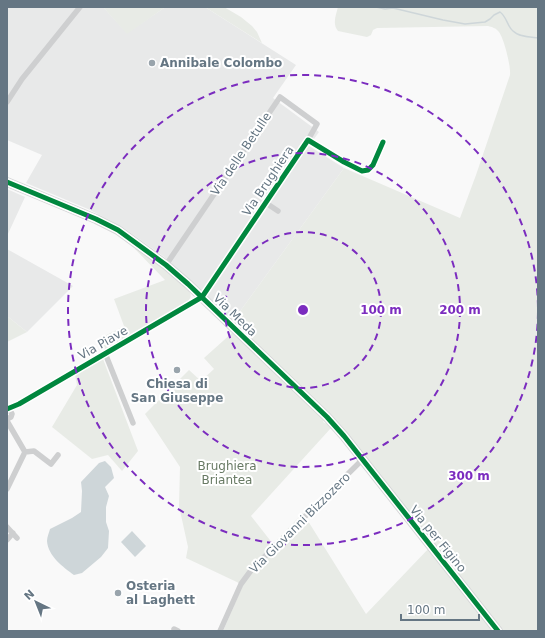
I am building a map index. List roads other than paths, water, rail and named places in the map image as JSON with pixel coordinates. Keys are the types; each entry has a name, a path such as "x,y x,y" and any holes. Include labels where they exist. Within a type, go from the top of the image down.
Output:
{"street":[{"path":"7,102 22,79 80,7"},
{"name":"Via delle Betulle","path":"166,265 280,97 318,124 308,140"},
{"name":"Via Brughiera","path":"202,297 308,140 362,171 368,170 373,165 383,142"},
{"name":"Via Meda","path":"7,182 90,216 118,230 166,265 202,297 327,417 362,460"},
{"path":"266,203 278,211"},
{"name":"Via Piave","path":"8,416 14,406 202,297"},
{"name":"Via Piave","path":"105,353 133,423"},
{"path":"7,489 24,452 8,416"},
{"path":"24,452 34,451 51,464 58,455"},
{"name":"Via Giovanni Bizzozero","path":"220,631 241,584 252,569 362,460"},
{"name":"Via per Figino","path":"362,460 498,631"},
{"path":"7,527 17,538"},
{"path":"7,540 12,532"}],"waterway":[{"path":"367,7 373,7"},
{"path":"376,7 385,9 393,8 465,24 485,22 500,12 515,33 538,38"}],"place":[{"name":"Annibale Colombo","path":"152,63"},
{"name":"Chiesa di San Giuseppe","path":"177,370"},
{"name":"Osteria al Laghett","path":"118,593"}],"park label":[{"name":"Brughiera Briantea","path":"227,473"}]}
